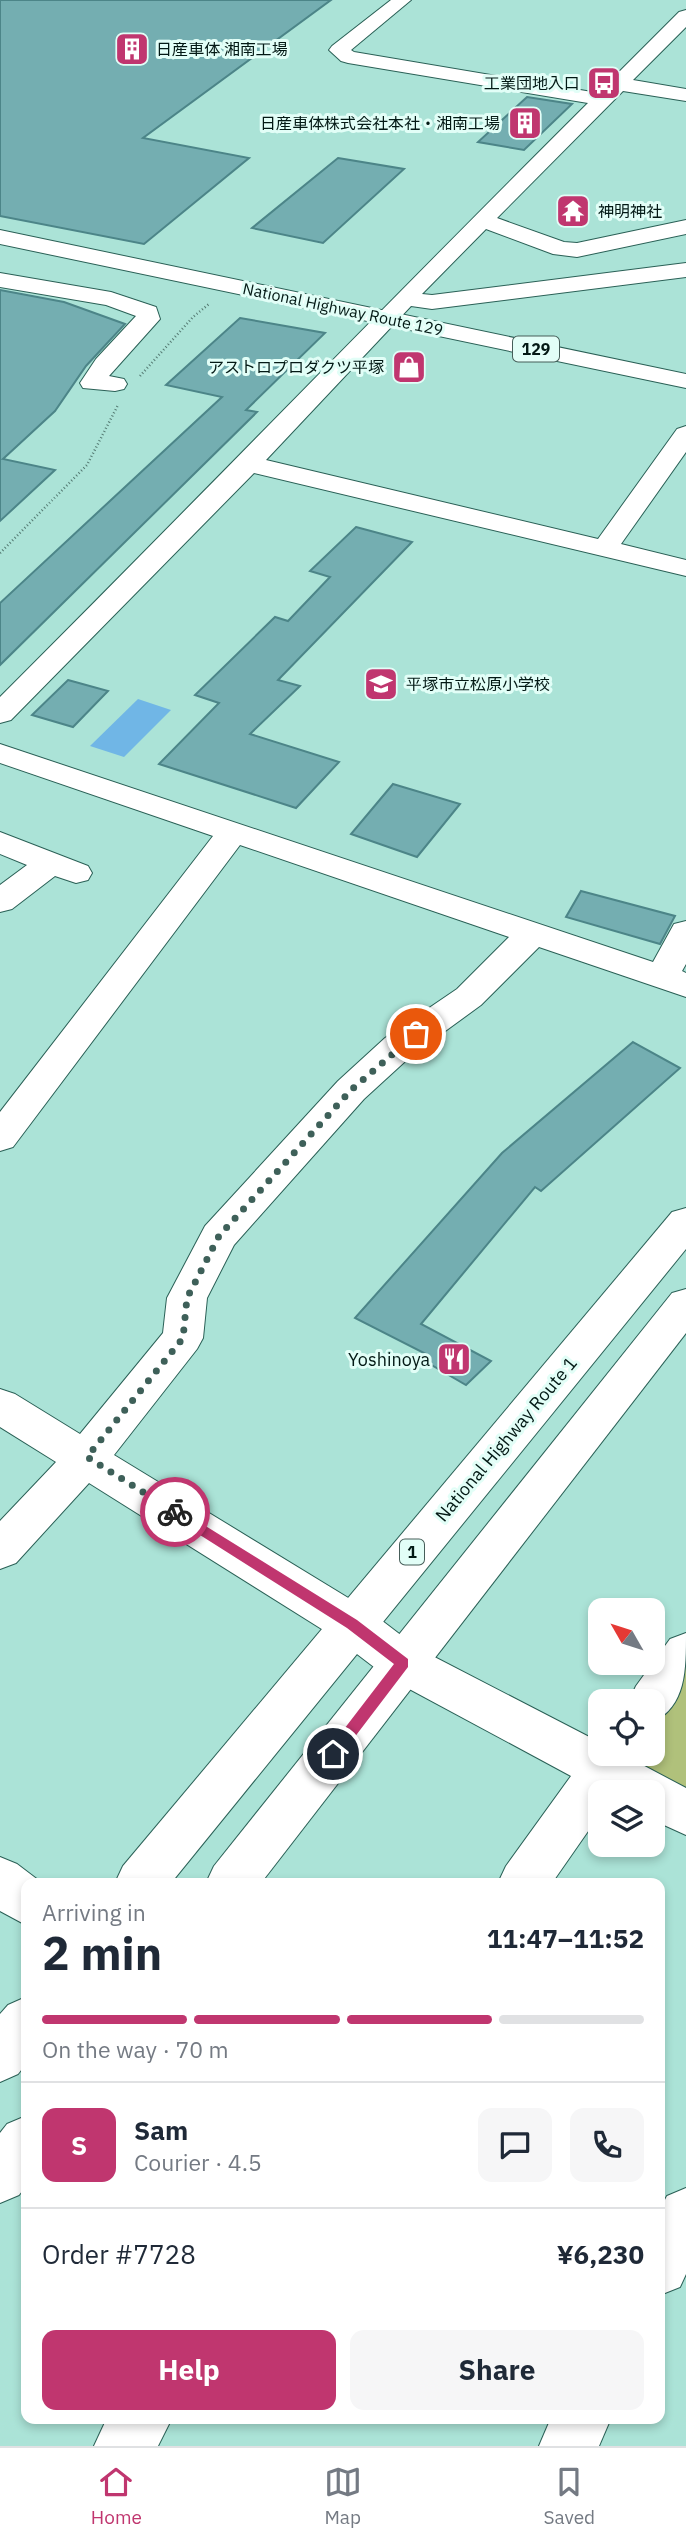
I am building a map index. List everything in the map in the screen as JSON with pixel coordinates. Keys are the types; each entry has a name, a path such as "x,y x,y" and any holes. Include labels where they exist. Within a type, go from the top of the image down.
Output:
{"main road":[{"path":"402,0 339,50 341,53 348,57 603,100"},
{"path":"0,713 248,464 405,298 686,16"},
{"path":"618,84 686,95"},
{"path":"483,221 561,249 577,250 686,227"},
{"name":"National Highway Route 129","path":"0,237 686,394"},
{"name":"National Highway Route 129","path":"0,251 686,381"},
{"path":"405,298 432,303 686,270"},
{"path":"0,280 111,299 148,312 148,319 105,364 92,383 123,388"},
{"path":"604,549 686,434"},
{"path":"248,464 686,568"},
{"path":"0,753 674,981 686,932"},
{"path":"0,1138 234,831"},
{"path":"0,842 63,869 0,901"},
{"path":"0,1550 87,1457 183,1338 187,1298 219,1236 351,1090 398,1047 469,997 534,932"},
{"name":"National Highway Route 1","path":"144,1878 686,1222"},
{"path":"235,1878 686,1304"},
{"path":"0,1406 87,1457 352,1624 403,1663 588,1751"},
{"path":"660,1689 686,1653"},
{"path":"527,1878 606,1766"},
{"path":"616,1766 633,1780"},
{"path":"665,1802 686,1813"},
{"path":"0,1881 21,1897"},
{"path":"0,2056 21,2029"},
{"path":"0,2176 21,2149"},
{"path":"665,2257 686,2216"},
{"path":"123,2446 138,2424"},
{"path":"568,2446 579,2424"}],"path":[{"path":"0,553 82,471 123,388 212,301"}],"green space":[{"path":"686,1663 686,1800 665,1788 665,1780 650,1780 625,1766 665,1766 665,1695"}],"water":[{"path":"138,699 171,710 124,757 90,746"}],"building":[{"path":"0,0 331,0 143,138 249,158 144,244 0,216"},
{"name":"日産車体株式会社本社・湘南工場","path":"527,97 572,104 524,150 478,142"},
{"path":"338,158 404,169 323,243 252,228"},
{"path":"0,290 64,302 125,324 86,366 55,411 3,459 55,470 0,521"},
{"path":"240,318 325,333 246,410 257,412 0,665 0,603 222,397 166,385"},
{"path":"356,527 412,542 278,680 300,686 250,734 339,762 296,808 159,764 219,703 195,695 275,617 288,621 330,577 310,571"},
{"path":"68,680 108,691 73,727 32,715"},
{"path":"393,784 460,804 417,857 351,834"},
{"path":"581,891 675,916 660,944 566,917"},
{"path":"633,1042 680,1068 541,1191 535,1187 421,1324 491,1361 466,1385 423,1360 428,1355 355,1318 502,1153"}],"way so far":[{"path":"175,1512 87,1457 183,1338 187,1298 219,1236 351,1090 416,1034"}],"place":[{"name":"日産車体 湘南工場","path":"132,49"},
{"name":"工業団地入口","path":"604,83"},
{"name":"日産車体株式会社本社・湘南工場","path":"525,123"},
{"name":"神明神社","path":"573,211"},
{"name":"アストロプロダクツ平塚","path":"409,367"},
{"name":"平塚市立松原小学校","path":"381,684"},
{"name":"Yoshinoya","path":"454,1359"}],"route":[{"path":"175,1512 352,1624 403,1663 333,1754"}]}
